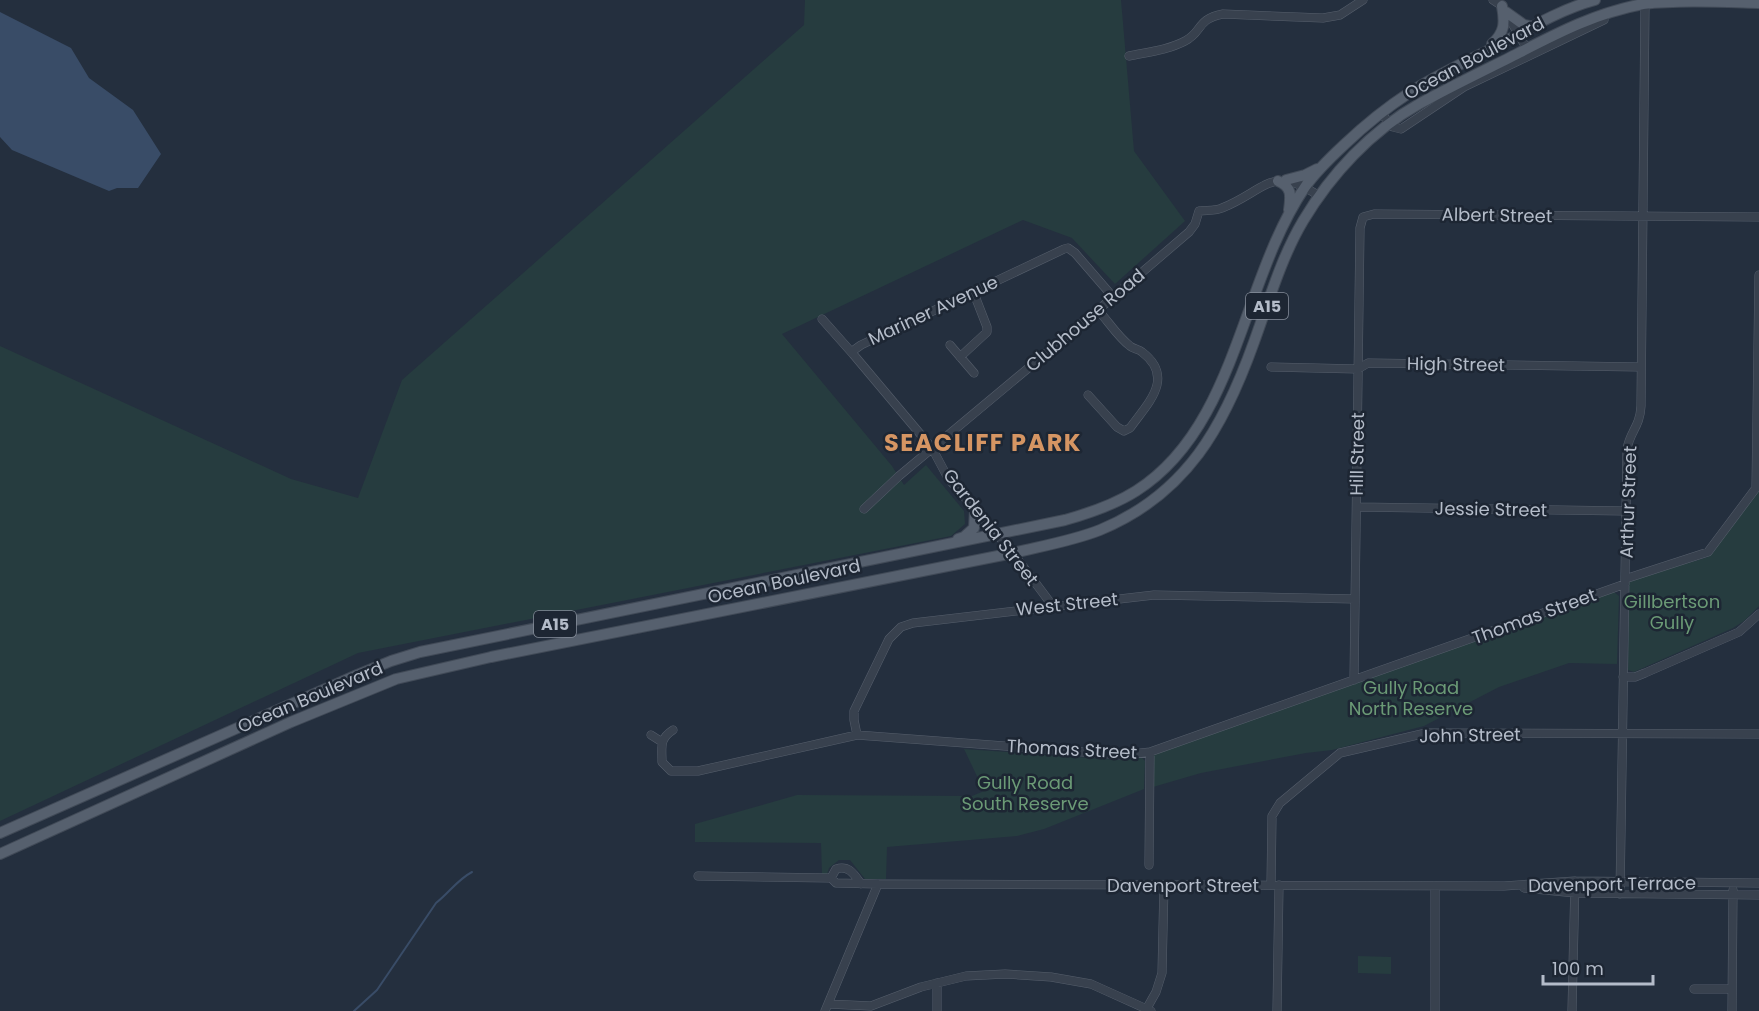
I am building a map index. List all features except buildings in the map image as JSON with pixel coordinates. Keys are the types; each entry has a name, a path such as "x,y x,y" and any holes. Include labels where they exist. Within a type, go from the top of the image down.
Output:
{"main road":[{"name":"Ocean Boulevard","path":"0,833 391,661 420,652 996,534 1091,513 1118,501 1137,490 1178,454 1193,435 1219,386 1274,243 1306,186 1327,162 1371,120 1411,92 1519,34 1595,0"},
{"name":"A15","path":"1645,4 1759,3"},
{"name":"Ocean Boulevard","path":"0,854 291,722 396,679 491,657 1012,553 1071,539 1125,518 1171,486 1206,446 1234,392 1288,248 1319,196 1357,151 1389,124 1418,104 1590,19 1645,4"},
{"path":"1500,6 1524,25 1534,27"},
{"path":"1481,54 1504,29 1505,21 1500,6"},
{"path":"1289,216 1290,190 1282,180 1305,175 1327,162"},
{"path":"938,546 969,533 974,528 975,510"},
{"path":"840,566 859,565 874,568 877,575 872,580"}],"street":[{"path":"1129,56 1166,48 1189,40 1210,16 1223,14 1323,18 1340,15 1363,0"},
{"name":"Arthur Street","path":"1620,894 1627,449 1628,441 1640,418 1645,4"},
{"path":"1500,6 1527,49"},
{"name":"Ocean Boulevard","path":"1389,124 1397,129 1405,127 1464,87 1604,20"},
{"path":"1381,113 1389,124"},
{"path":"1282,180 1306,186 1319,196"},
{"name":"Clubhouse Road","path":"864,509 932,448 1189,232 1195,224 1199,211 1221,209 1268,183 1282,180"},
{"name":"Albert Street","path":"1360,228 1361,219 1369,214 1643,217"},
{"path":"1643,217 1759,217"},
{"name":"Hill Street","path":"1354,680 1360,228"},
{"name":"Mariner Avenue","path":"932,448 853,354 854,350 973,291 1068,248 1113,297"},
{"name":"Thomas Street","path":"662,742 662,762 671,771 698,771 858,735 1123,755 1150,752 1625,581 1704,555 1756,488 1759,275"},
{"path":"960,357 987,332 973,291"},
{"path":"1088,395 1117,427 1124,431 1130,428 1154,395 1159,379 1157,369 1142,352 1129,345 1098,310"},
{"path":"822,319 853,354"},
{"path":"950,345 974,373"},
{"name":"High Street","path":"1271,367 1359,369 1368,363 1641,367"},
{"name":"Gardenia Street","path":"932,448 948,478 1012,553 1052,606"},
{"name":"Jessie Street","path":"1357,507 1626,512"},
{"name":"West Street","path":"858,735 854,711 889,639 902,627 913,623 1154,595 1355,599"},
{"path":"1623,677 1635,677 1739,632 1759,614"},
{"path":"651,735 662,742 665,735 673,730"},
{"name":"John Street","path":"1277,1011 1273,811 1340,753 1426,733 1759,734"},
{"path":"1149,865 1150,752"},
{"name":"Davenport Street","path":"831,878 836,869 843,867 849,869 861,884"},
{"name":"Davenport Street","path":"698,876 831,878 836,883 861,884 1504,886"},
{"path":"1572,1011 1575,881"},
{"name":"Davenport Terrace","path":"1504,886 1575,881 1759,884"},
{"path":"1732,1011 1733,883"},
{"path":"878,884 826,1007 871,1006 937,983 966,976 1005,974 1051,976 1090,984 1149,1009 1162,974 1164,885"},
{"path":"1435,886 1435,1011"},
{"name":"Davenport Terrace","path":"1504,886 1575,893 1759,895"},
{"path":"937,983 937,1011"},
{"path":"1694,989 1732,989"}],"green space":[{"path":"805,0 1121,0 1134,151 1185,221 1115,284 1072,238 1023,220 782,334 892,466 904,485 926,465 964,511 965,524 951,536 358,653 0,821 0,346 291,479 358,498 402,380 804,25"},
{"name":"Gillbertson Gully","path":"1759,488 1759,606 1733,628 1634,672 1628,670 1629,581 1708,557 1754,498"},
{"name":"Gully Road North Reserve","path":"1614,592 1619,596 1617,664 1569,663 1499,687 1424,726 1332,750 1201,773 1153,787 1153,754"},
{"name":"Gully Road South Reserve","path":"964,749 1118,760 1141,757 1145,761 1144,789 1044,829 1017,836 887,847 886,879 865,879 850,860 839,860 829,868 827,874 822,874 821,843 695,842 695,824 797,795 972,796 984,791"},
{"path":"1358,956 1391,957 1391,974 1358,973"}],"water":[{"path":"0,12 71,48 89,78 133,110 161,154 138,188 117,188 109,191 12,150 0,137"}],"waterway":[{"path":"354,1011 377,990 436,903 472,872"}],"district":[{"name":"SEACLIFF PARK","path":"983,442"}]}
